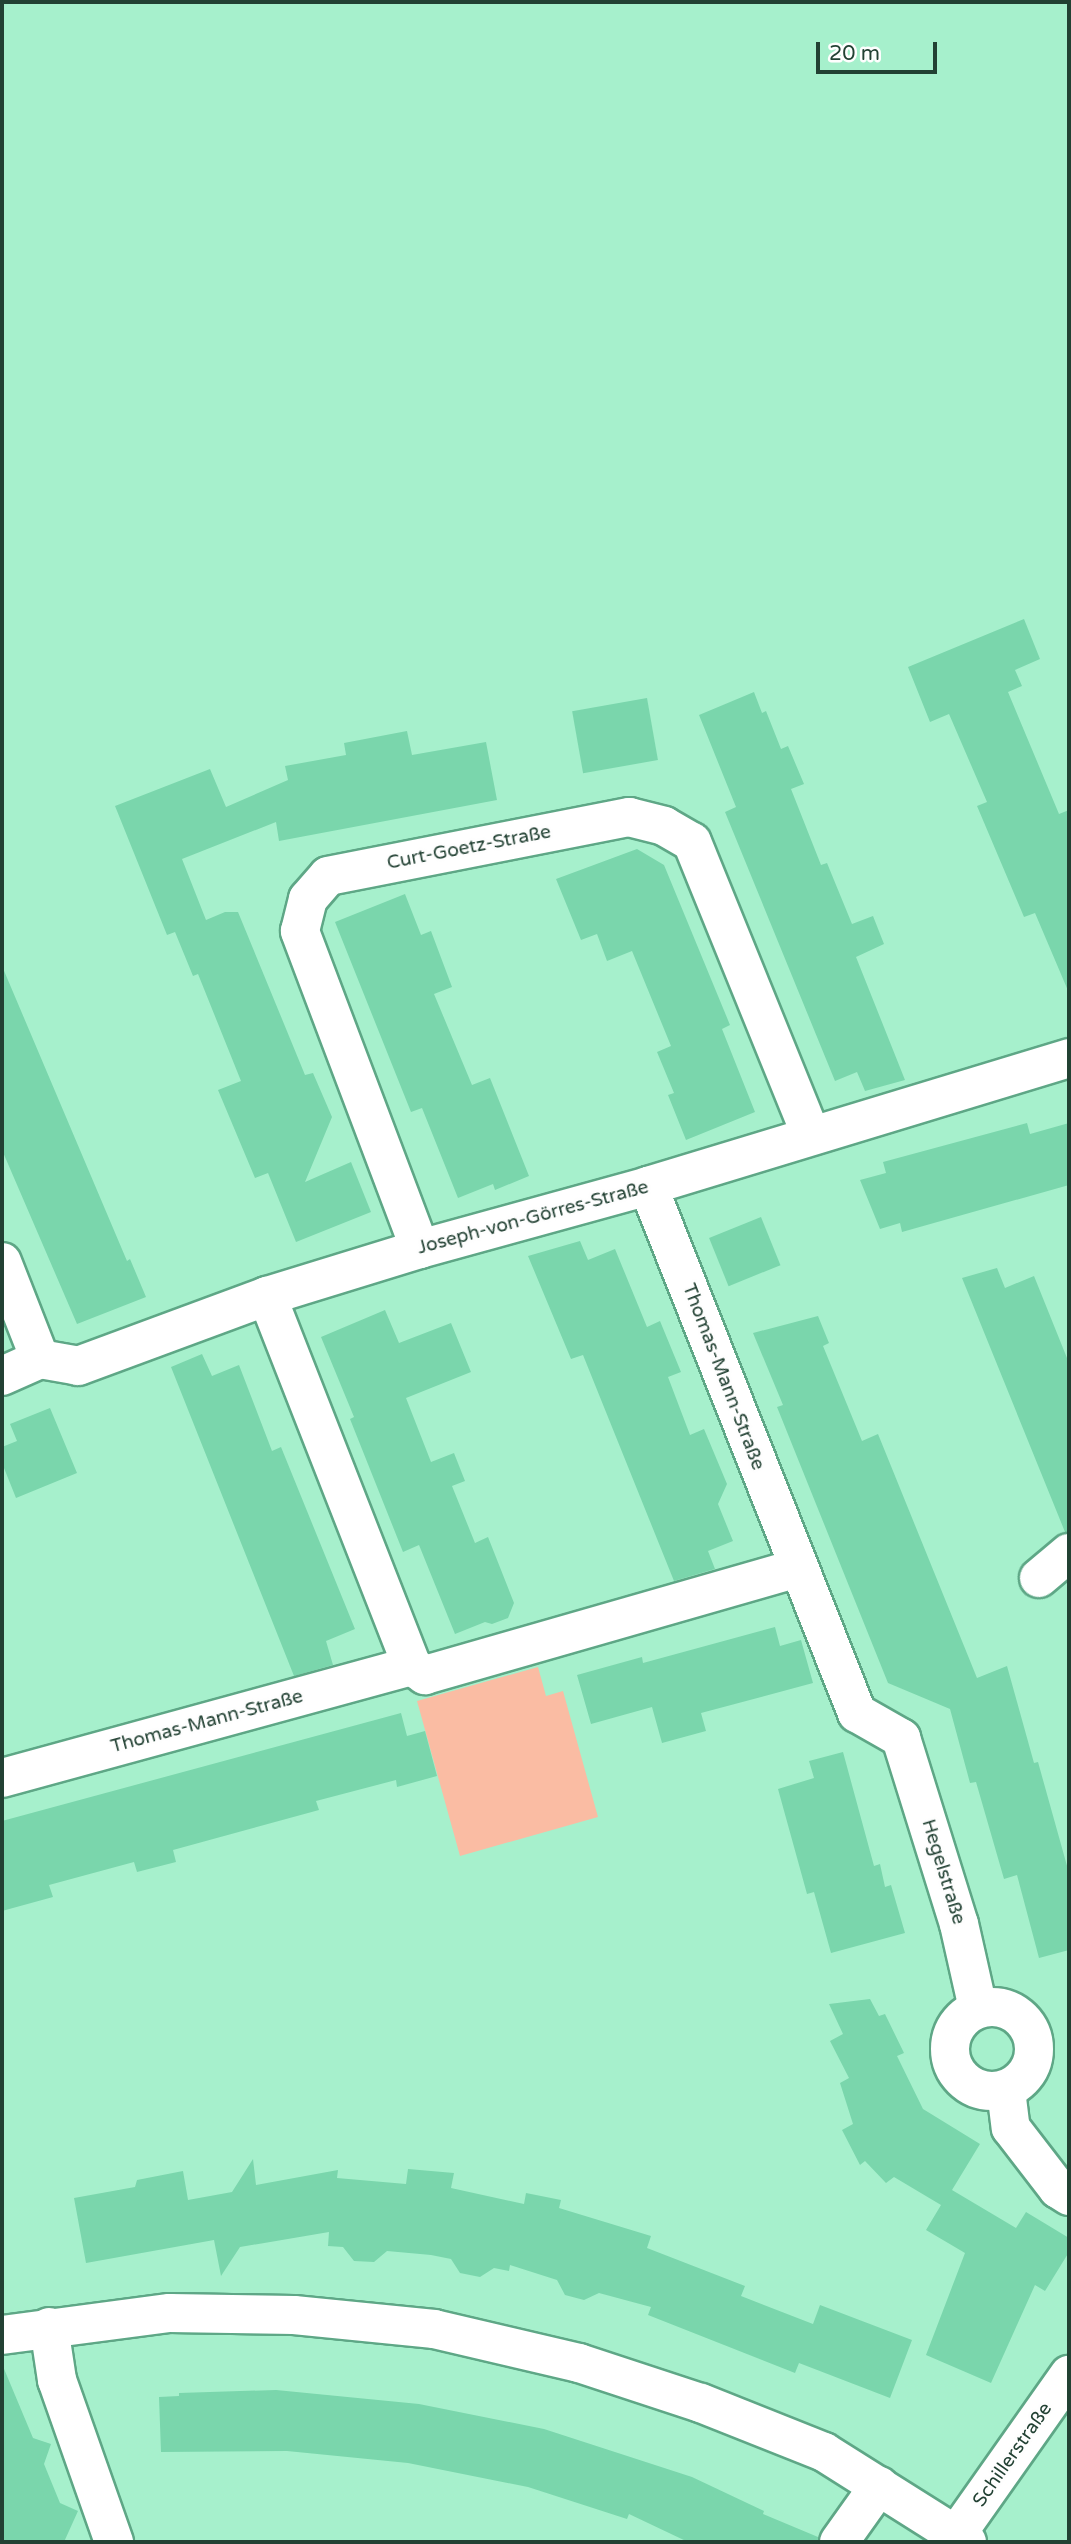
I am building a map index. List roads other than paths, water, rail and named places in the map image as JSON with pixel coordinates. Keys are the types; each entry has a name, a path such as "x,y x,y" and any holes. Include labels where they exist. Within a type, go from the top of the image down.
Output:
{"street":[{"name":"Curt-Goetz-Straße","path":"420,1249 300,931 309,899 328,876 629,817 664,826 692,842 811,1135"},
{"name":"Joseph-von-Görres-Straße","path":"40,1359 78,1366 267,1296 420,1249 648,1186 1069,1058"},
{"name":"Thomas-Mann-Straße","path":"648,1186 857,1713 901,1738"},
{"path":"2,1262 40,1359 2,1376"},
{"path":"267,1296 412,1666"},
{"path":"1040,1578 1069,1553"},
{"name":"Thomas-Mann-Straße","path":"2,1778 412,1666 425,1675 798,1568"},
{"name":"Hegelstraße","path":"901,1738 960,1924 978,2008"},
{"path":"993,2006 1008,2009 1030,2029 1034,2057 1029,2071 1006,2090 976,2089 964,2081 952,2062 950,2041 956,2026 965,2015 978,2008 993,2006"},
{"path":"1006,2090 1011,2129 1058,2189 1069,2196"},
{"path":"2,2335 170,2314 294,2315 434,2329 579,2363 701,2403 824,2452 962,2538"},
{"path":"50,2327 57,2380 114,2542"},
{"name":"Schillerstraße","path":"962,2538 1069,2375"},
{"path":"839,2542 879,2486"}]}
